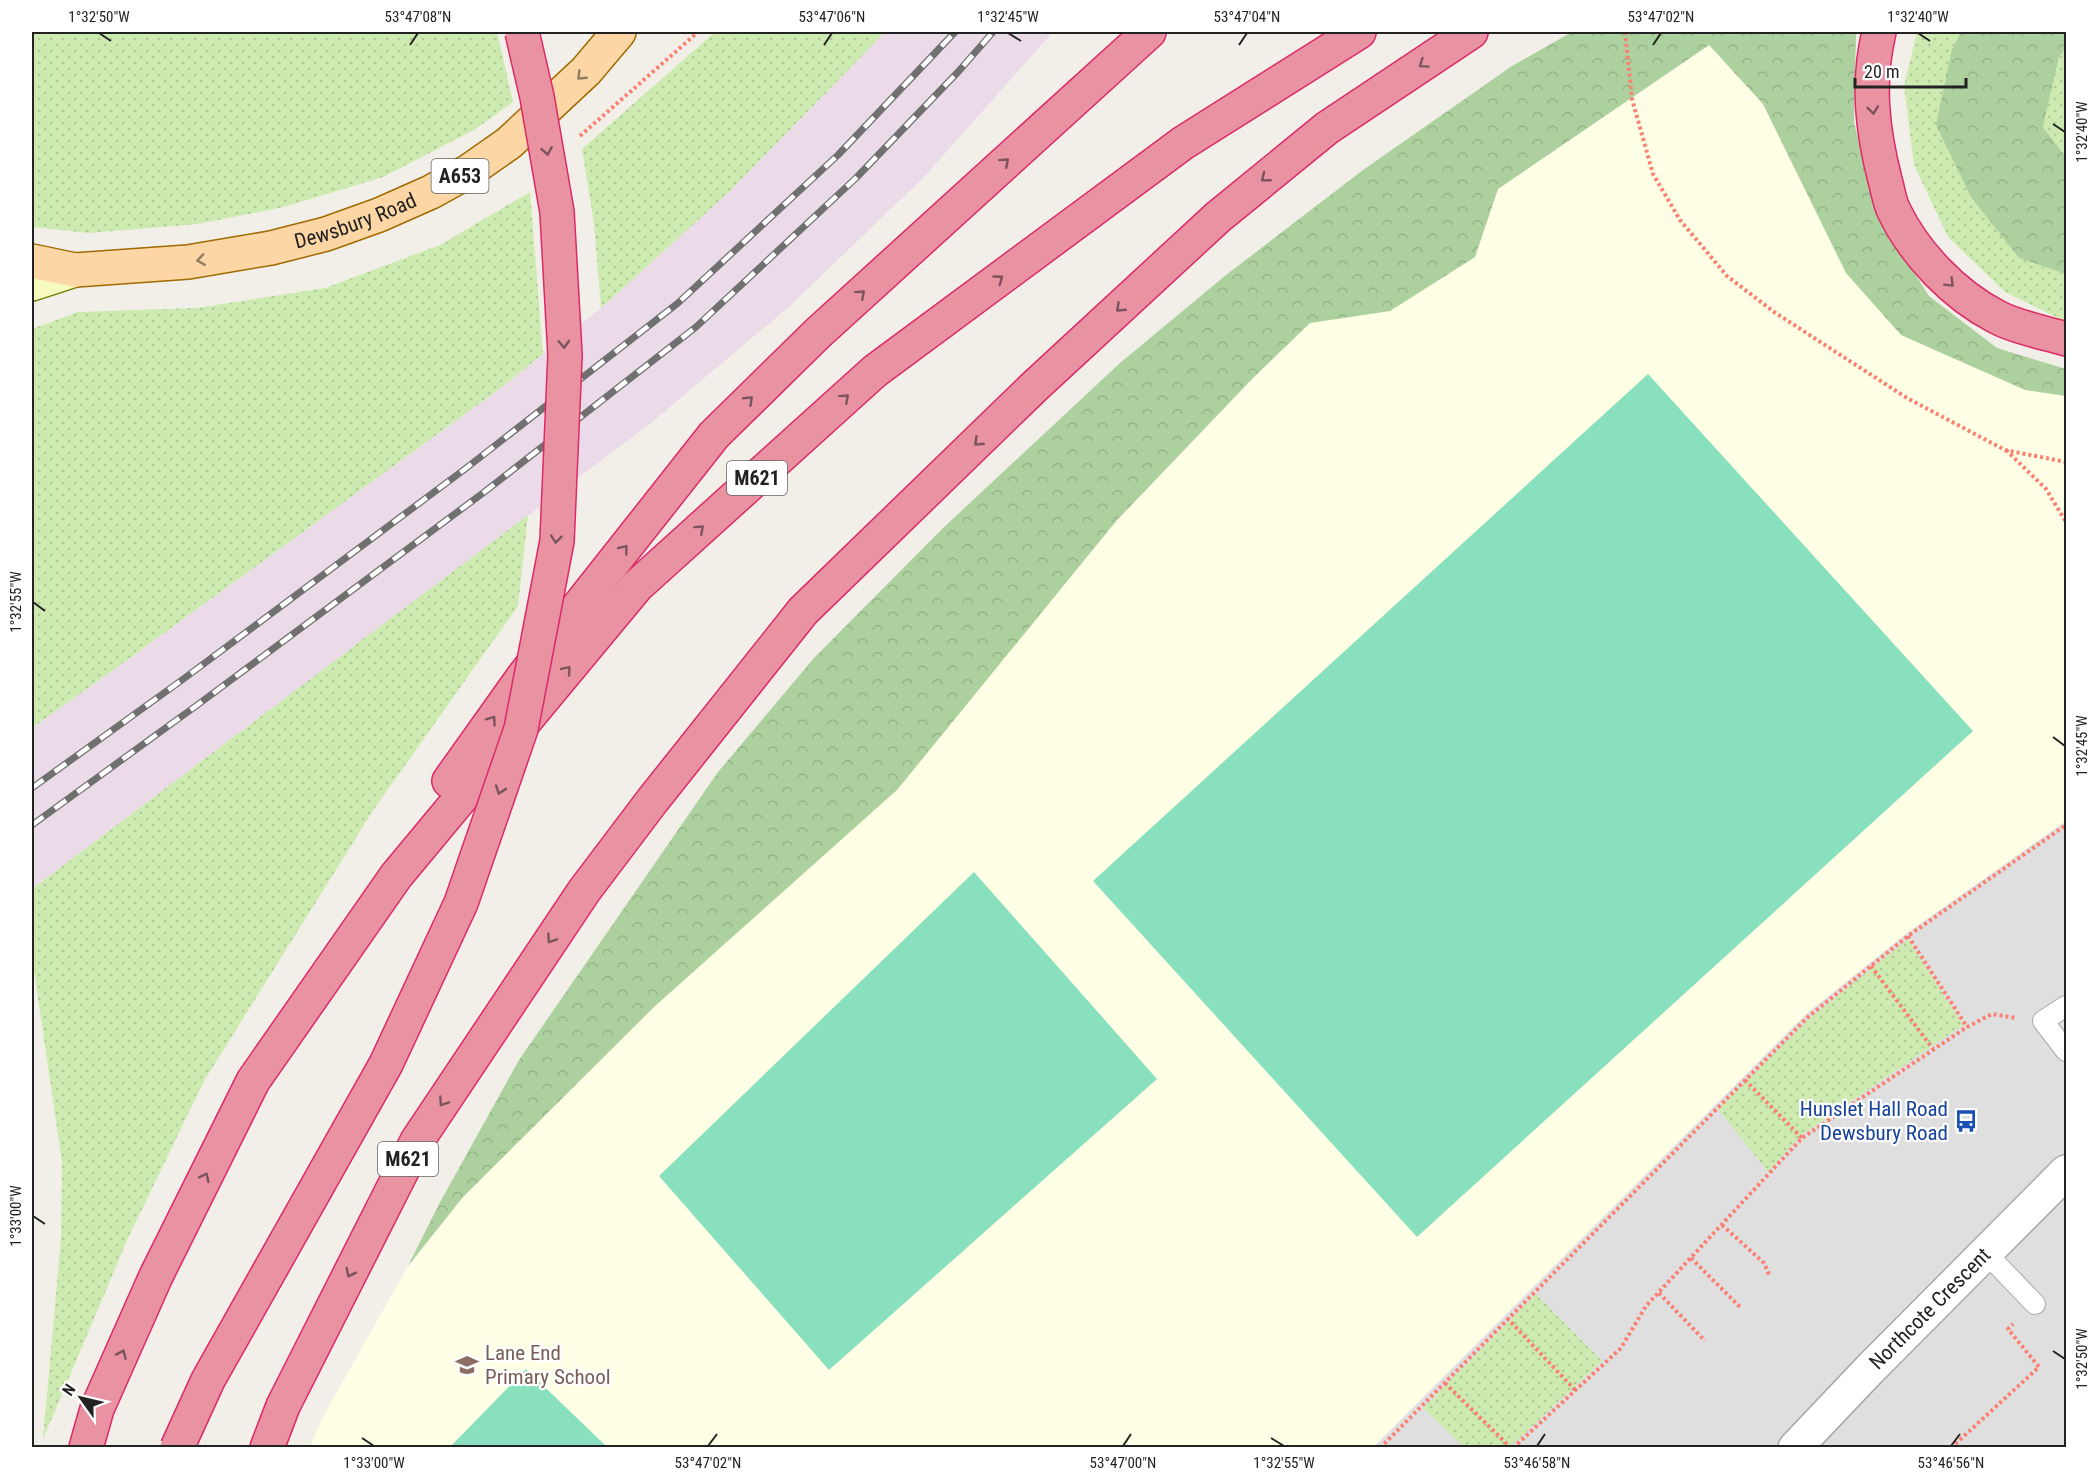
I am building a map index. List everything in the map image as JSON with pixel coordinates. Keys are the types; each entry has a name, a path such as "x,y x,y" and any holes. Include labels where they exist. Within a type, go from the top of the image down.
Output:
{"highway":[{"path":"177,1448 208,1380 386,1064 461,903 521,729 556,541 565,356 557,212 537,97 522,32"},
{"path":"275,1049 373,889 523,677 714,435 818,333 1149,32"},
{"name":"M621","path":"86,1448 97,1409 156,1276 253,1081 396,876 637,586 875,372 1183,143 1359,32"},
{"name":"M621","path":"267,1448 283,1406 417,1141 584,891 652,801 803,611 1034,387 1218,217 1327,128 1472,32"},
{"path":"1879,32 1874,52 1870,93 1879,154 1893,209 1919,251 1960,292 1998,318 2067,339"}],"main road":[{"name":"Dewsbury Road","path":"32,261 75,270 188,262 258,251 326,234 379,215 431,192 469,171 509,142 586,71 619,32"}],"street":[{"path":"32,284 75,270"},
{"name":"Northcote Crescent","path":"1795,1448 2067,1173"}],"lane":[{"path":"2067,1006 2043,1021 2067,1051"},
{"path":"1986,1253 2035,1304"}],"path":[{"path":"1625,32 1632,99 1653,174 1680,220 1727,276 1774,312 1907,398 2005,450 2046,489 2067,522"},
{"path":"2005,450 2067,462"},
{"path":"1380,1448 1808,1017 1908,936 2067,825"},
{"path":"1908,936 1966,1027"},
{"path":"1871,966 1933,1049"},
{"path":"1445,1383 1512,1448 1621,1348 1646,1306 1802,1138 1966,1027 1992,1014 2043,1021"},
{"path":"1745,1080 1802,1138"},
{"path":"1722,1225 1764,1263 1770,1277"},
{"path":"1691,1258 1740,1307"},
{"path":"1659,1293 1705,1341"},
{"path":"1951,1448 2039,1367 2007,1329 2035,1304"},
{"path":"1507,1318 1575,1390"}],"shaded area":[{"path":"885,32 1053,32 924,177 791,305 651,423 32,889 32,728 498,390 601,308 729,192"},
{"path":"1710,45 1763,104 1846,273 2025,390 2066,396 2066,821 1907,933 1805,1015 1373,1447 309,1448 323,1417 408,1266 463,1197 654,1007 1254,377 1310,323 1390,311 1475,257 1498,189"},
{"path":"2066,821 2066,1447 1373,1448 1805,1015 1907,933"}],"green space":[{"path":"32,32 497,32 513,102 474,130 383,177 284,207 198,224 89,233 32,227"},
{"path":"715,32 885,32 729,192 601,308 594,224 582,149"},
{"path":"1572,32 1856,32 1854,122 1878,216 1929,296 1997,348 2066,369 2066,396 2025,390 1901,335 1846,273 1763,104 1709,45 1498,189 1475,257 1390,311 1310,323 1254,377 1117,520 897,790 654,1007 463,1197 408,1266 439,1204 519,1060 718,772 814,658 943,528 1120,363 1226,275 1363,170 1512,66"},
{"path":"1917,32 1961,32 1952,49 2019,258 2066,274 2066,322 2005,292 1948,237 1914,165 1904,86"},
{"path":"1961,32 2066,32 2066,48 2059,57 2043,127 2066,157 2066,274 2019,258 1971,197 1936,125 1952,49"},
{"path":"2066,48 2066,157 2043,127 2059,57"},
{"path":"530,192 543,354 498,390 32,728 32,329 78,312 197,308 325,288 440,245"},
{"path":"1648,374 1973,731 1417,1237 1093,881"},
{"path":"528,515 518,606 374,809 204,1081 129,1236 43,1439 61,1239 62,1162 32,957 32,889"},
{"path":"974,872 1157,1079 829,1370 659,1176"},
{"path":"1908,939 1963,1025 1800,1136 1768,1172 1718,1109 1810,1018"},
{"path":"1536,1294 1602,1361 1510,1447 1464,1447 1423,1408"},
{"path":"526,1369 607,1447 450,1447"}],"railway":[{"path":"32,788 182,680 465,469 678,303 838,155 955,32"},
{"path":"32,825 483,493 696,327 856,178 958,72 993,32"}],"place":[{"name":"Hunslet Hall Road Dewsbury Road","path":"1966,1121"},
{"name":"Lane End Primary School","path":"467,1365"}]}
